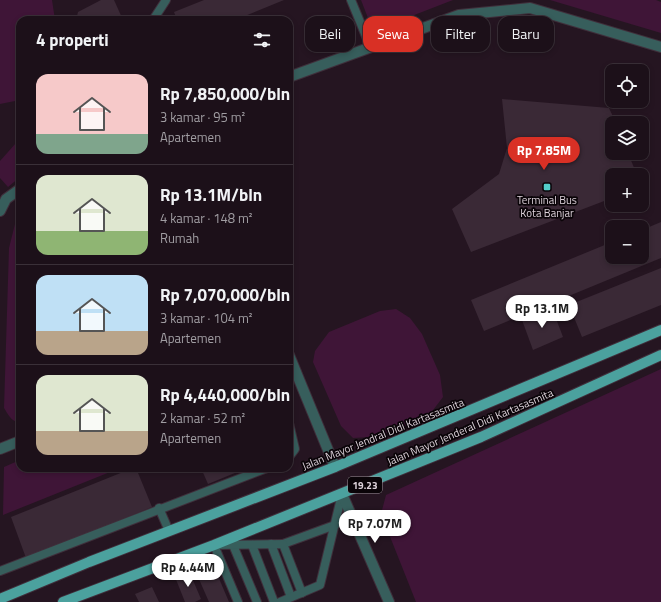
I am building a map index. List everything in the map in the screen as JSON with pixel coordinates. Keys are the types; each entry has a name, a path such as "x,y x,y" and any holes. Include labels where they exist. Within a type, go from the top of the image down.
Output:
{"main road":[{"name":"Jalan Mayor Jendral Didi Kartasasmita","path":"0,599 169,531 335,467 661,330"},
{"name":"Jalan Mayor Jenderal Didi Kartasasmita","path":"63,602 214,545 481,438 661,355"}],"street":[{"path":"423,28 459,15 530,8 661,47"},
{"path":"293,75 363,49"},
{"path":"0,211 3,196 16,191"},
{"path":"293,365 335,467"},
{"path":"0,449 16,443"},
{"path":"342,494 389,602"}],"lane":[{"path":"156,16 166,0"},
{"path":"350,0 363,30"},
{"path":"293,440 295,449 293,452"},
{"path":"0,571 159,508 256,472"},
{"path":"280,602 320,585 342,494"},
{"path":"159,508 169,531"},
{"path":"238,602 214,545 283,544 335,524"},
{"path":"271,544 291,597"},
{"path":"283,544 302,593"},
{"path":"233,545 257,602"},
{"path":"252,545 274,602"}],"shaded area":[{"path":"0,0 52,0 54,16 16,16 16,101 0,104"},
{"path":"361,0 453,0 412,16 367,16"},
{"path":"550,0 656,0 661,2 661,33"},
{"path":"16,143 16,180 8,187 0,178 0,161"},
{"path":"16,220 16,422 8,415 4,408 9,248"},
{"path":"396,309 410,318 422,334 440,375 443,397 430,414 395,431 371,437 353,438 341,426 313,362 315,351 329,332 380,311"},
{"path":"661,369 661,602 416,602 381,514 386,495"},
{"path":"16,462 16,472 110,472 3,515 4,467"}],"building":[{"path":"101,0 114,0 121,16 77,16 78,12"},
{"path":"204,0 284,0 245,16 176,16 174,12"},
{"name":"Terminal Bus Kota Banjar","path":"502,99 609,108 613,116 605,116 605,160 631,160 634,168 605,168 605,201 471,252 452,209 499,174 507,148"},
{"path":"661,222 661,258 649,263 649,227"},
{"path":"605,245 605,264 646,264 484,331 471,300"},
{"path":"661,268 661,305 582,337 569,305"},
{"path":"552,308 563,337 533,350 522,320"},
{"path":"123,472 138,472 152,507 26,558 11,517"},
{"path":"203,472 237,472 208,484"},
{"path":"212,562 229,602 209,602 195,570"},
{"path":"189,571 201,599 195,602 185,602 175,577"},
{"path":"152,587 159,602 139,602 135,594"}],"place":[{"name":"Terminal Bus Kota Banjar","path":"547,187"}]}
